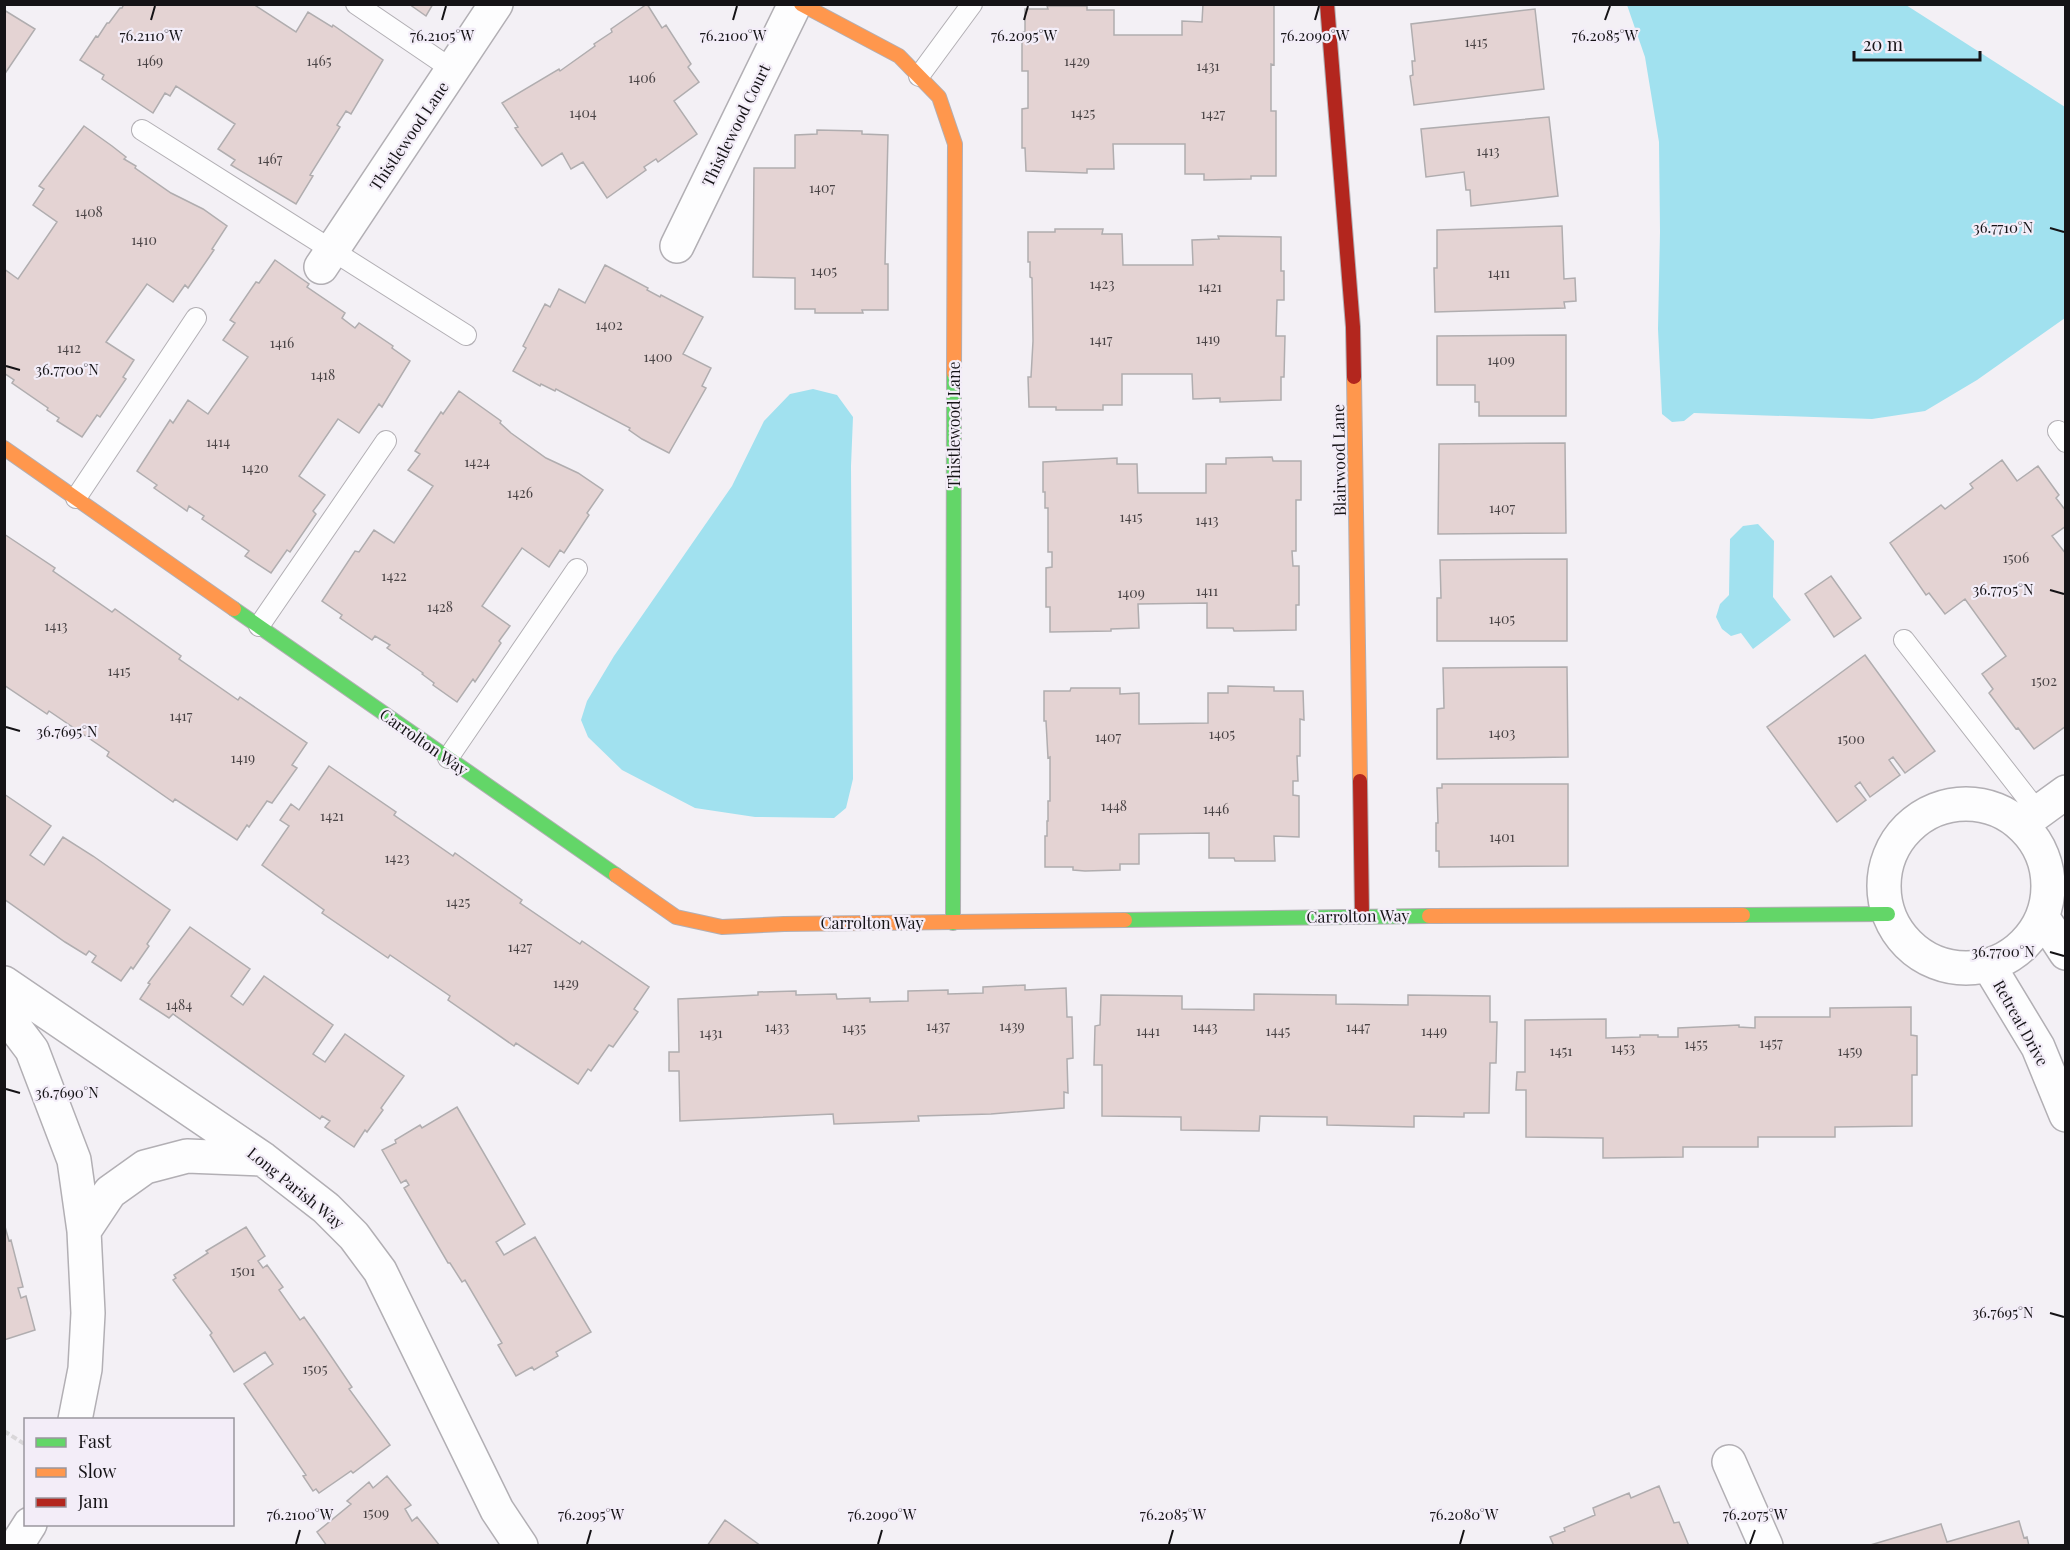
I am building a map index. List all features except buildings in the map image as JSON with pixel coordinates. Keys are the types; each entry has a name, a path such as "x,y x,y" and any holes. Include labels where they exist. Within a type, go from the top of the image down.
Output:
{"street":[{"name":"Thistlewood Lane","path":"327,259 496,4"},
{"name":"Thistlewood Court","path":"677,246 795,4"},
{"name":"Thistlewood Lane","path":"801,4 899,56 939,97 954,144 953,923"},
{"name":"Blairwood Lane","path":"1327,4 1353,327 1362,916"},
{"name":"Carrolton Way","path":"4,448 676,917 722,927 784,924 1362,916 1888,914"},
{"path":"2030,818 2066,792"},
{"path":"1972,803 2030,818 2047,868 2049,893 2043,918 2030,939 2011,956 1989,966 1964,969 1940,965 1917,953 1900,936 1888,914 1883,887 1887,860 1899,836 1919,817 1945,806 1972,803"},
{"path":"2043,918 2066,953"},
{"name":"Retreat Drive","path":"1989,966 2038,1047 2066,1115"},
{"name":"Long Parish Way","path":"4,983 263,1159 326,1208 354,1236 380,1271 497,1510 521,1545"},
{"path":"4,1013 32,1050 74,1160 84,1231 88,1314 85,1369 75,1418"},
{"path":"84,1231 110,1192 145,1167 187,1156 263,1159"},
{"path":"1729,1462 1766,1545"},
{"path":"16,1545 29,1526"}],"lane":[{"path":"356,4 453,70"},
{"path":"919,76 972,4"},
{"path":"142,130 327,259 466,335"},
{"path":"76,498 196,318"},
{"path":"259,626 386,441"},
{"path":"448,758 576,569"},
{"path":"1904,640 2030,818"}],"path":[{"path":"4,1431 24,1444"}],"water":[{"path":"1627,5 1906,5 2065,107 2065,318 1977,380 1925,411 1872,419 1694,413 1684,421 1672,422 1662,414 1658,329 1659,142 1645,57"},
{"path":"813,389 837,395 853,417 851,466 853,779 846,808 834,818 755,817 695,808 622,770 588,737 581,720 587,701 614,656 732,486 764,421 790,394"},
{"path":"1758,524 1774,541 1773,597 1791,620 1753,649 1741,633 1731,636 1722,629 1716,617 1720,604 1729,595 1730,539 1743,526"}],"traffic: fast":[{"path":"953,923 954,373"},
{"path":"234,609 616,875"},
{"path":"1743,915 1888,914"},
{"path":"1125,920 1429,916"}],"traffic: slow":[{"path":"801,4 899,56 939,97 955,144 954,373"},
{"path":"1354,377 1360,781"},
{"path":"4,448 234,609"},
{"path":"616,875 676,917 722,927 784,924 1125,920"},
{"path":"1429,916 1743,915"}],"traffic: jam":[{"path":"1327,4 1353,327 1354,377"},
{"path":"1360,781 1362,916"}]}
